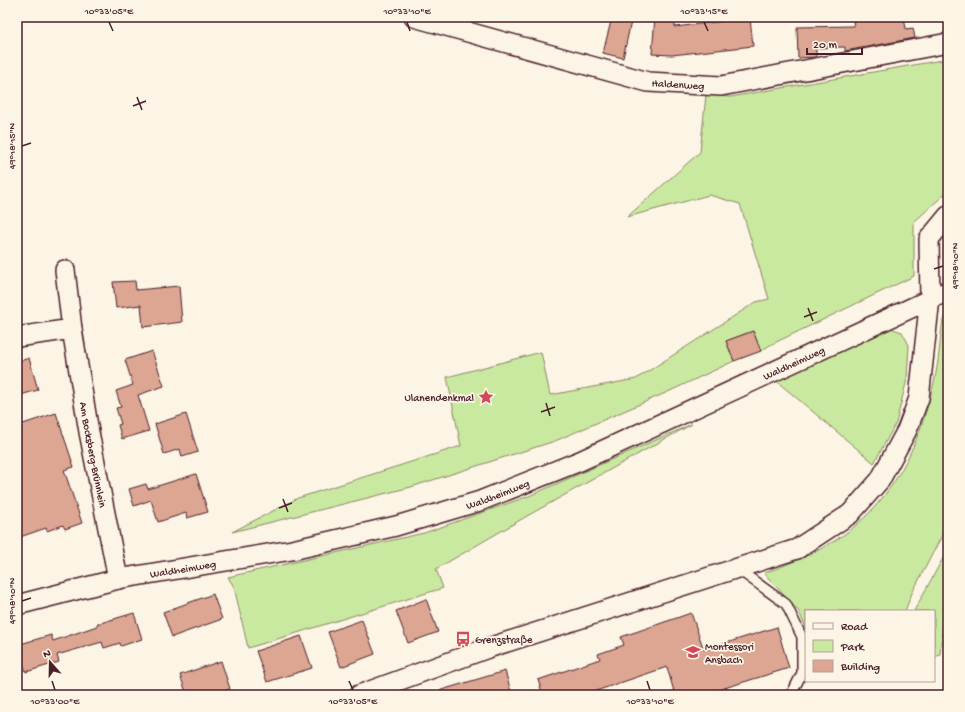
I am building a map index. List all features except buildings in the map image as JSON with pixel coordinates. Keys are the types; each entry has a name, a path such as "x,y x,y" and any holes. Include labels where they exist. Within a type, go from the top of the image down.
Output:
{"street":[{"name":"Haldenweg","path":"414,17 648,82 721,86 948,43"},
{"path":"359,695 488,648 797,549 850,514 880,480 908,430 919,398 930,298 929,239 948,216"},
{"name":"Am Bocksberg-Brünnlein","path":"65,270 72,329 89,432 118,579"},
{"name":"Waldheimweg","path":"17,605 118,579 292,550 396,526 480,501 580,461 948,291"},
{"path":"17,337 72,329"}],"lane":[{"path":"734,569 746,575 786,604 802,637 802,673 789,695"}],"green space":[{"path":"948,59 948,191 914,222 914,276 770,345 761,351 753,331 726,341 734,361 670,391 555,441 411,487 232,532 298,498 461,446 447,377 541,352 550,395 636,379 756,302 769,299 740,204 709,195 627,217 700,152 706,95 730,97"},
{"path":"948,314 948,524 912,593 905,610 805,610 805,626 799,612 764,573 823,548 845,534 871,511 896,478 915,442 929,402 936,374 943,319"},
{"path":"890,328 902,332 909,345 907,379 896,423 874,463 774,379"},
{"path":"692,424 527,516 436,569 443,588 248,648 234,587 228,577 424,533 529,496"},
{"path":"948,549 948,569 940,655 935,657 935,610 915,610"}],"railway":[{"path":"933,695 948,691"}],"place":[{"name":"Ulanendenkmal","path":"486,397"},
{"name":"Grenzstraße","path":"463,639"},
{"name":"Montessori Ansbach","path":"693,652"}]}
